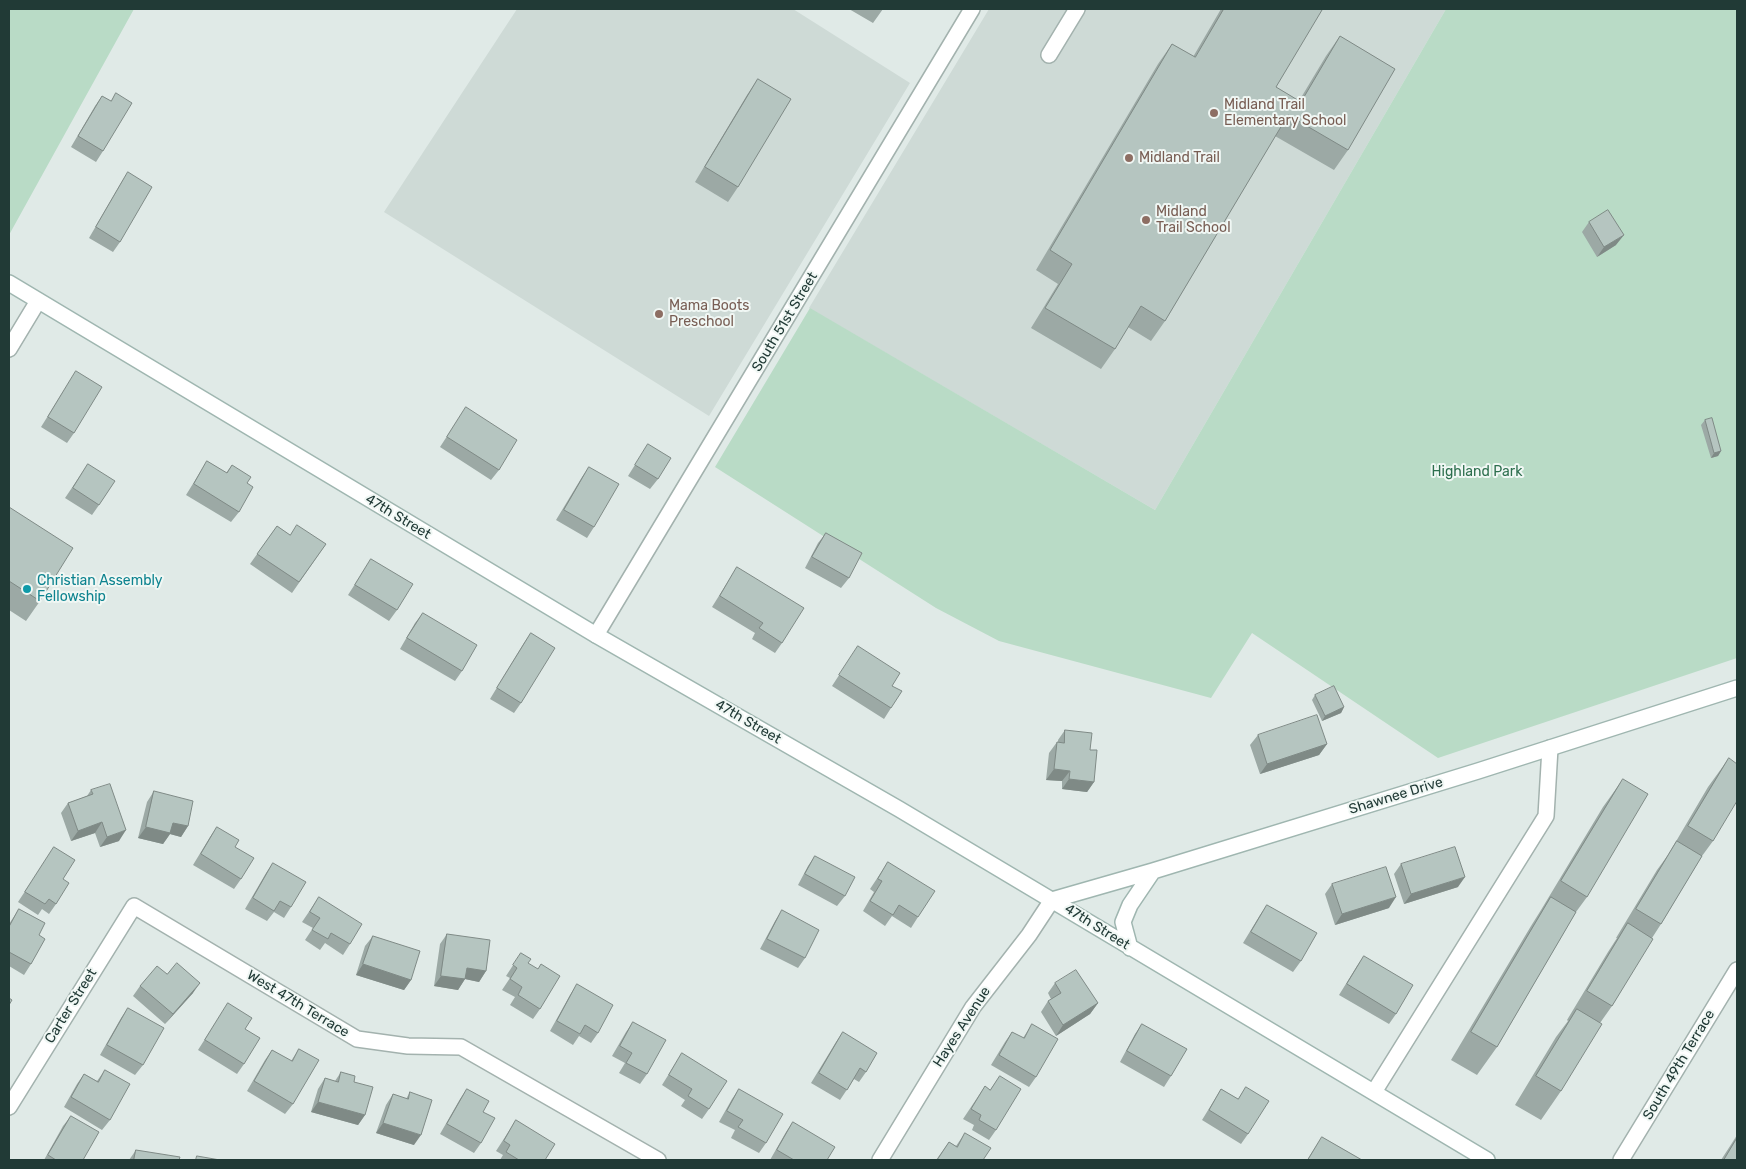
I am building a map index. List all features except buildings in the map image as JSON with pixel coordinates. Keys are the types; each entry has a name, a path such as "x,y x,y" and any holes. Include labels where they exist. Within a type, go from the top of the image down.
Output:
{"street":[{"name":"South 51st Street","path":"596,635 972,9"},
{"path":"1048,55 1077,9"},
{"name":"47th Street","path":"9,283 596,635 899,808 1487,1160"},
{"path":"9,350 38,301"},
{"name":"Shawnee Drive","path":"1052,900 1153,871 1737,688"},
{"path":"1374,1092 1546,816 1550,748"},
{"path":"1130,948 1124,922 1130,905 1153,871"},
{"name":"Hayes Avenue","path":"880,1160 973,1007 1029,935 1052,900"},
{"name":"Carter Street","path":"9,1106 134,906"},
{"name":"West 47th Terrace","path":"134,906 357,1039 408,1046 461,1047 658,1160"},
{"name":"South 49th Terrace","path":"1621,1160 1737,970"}],"shaded area":[{"name":"Mama Boots Preschool","path":"517,9 793,9 910,83 709,416 384,212"},
{"name":"Midland Trail","path":"989,9 1446,9 1155,510 809,308"}],"green space":[{"path":"9,9 134,9 9,235"},
{"name":"Highland Park","path":"1446,9 1737,9 1737,658 1438,758 1252,633 1211,698 999,641 936,608 715,467 810,308 1155,510"}],"place":[{"name":"Midland Trail Elementary School","path":"1214,113"},
{"name":"Midland Trail","path":"1129,158"},
{"name":"Midland Trail School","path":"1146,220"},
{"name":"Mama Boots Preschool","path":"659,314"},
{"name":"Christian Assembly Fellowship","path":"27,589"}]}
